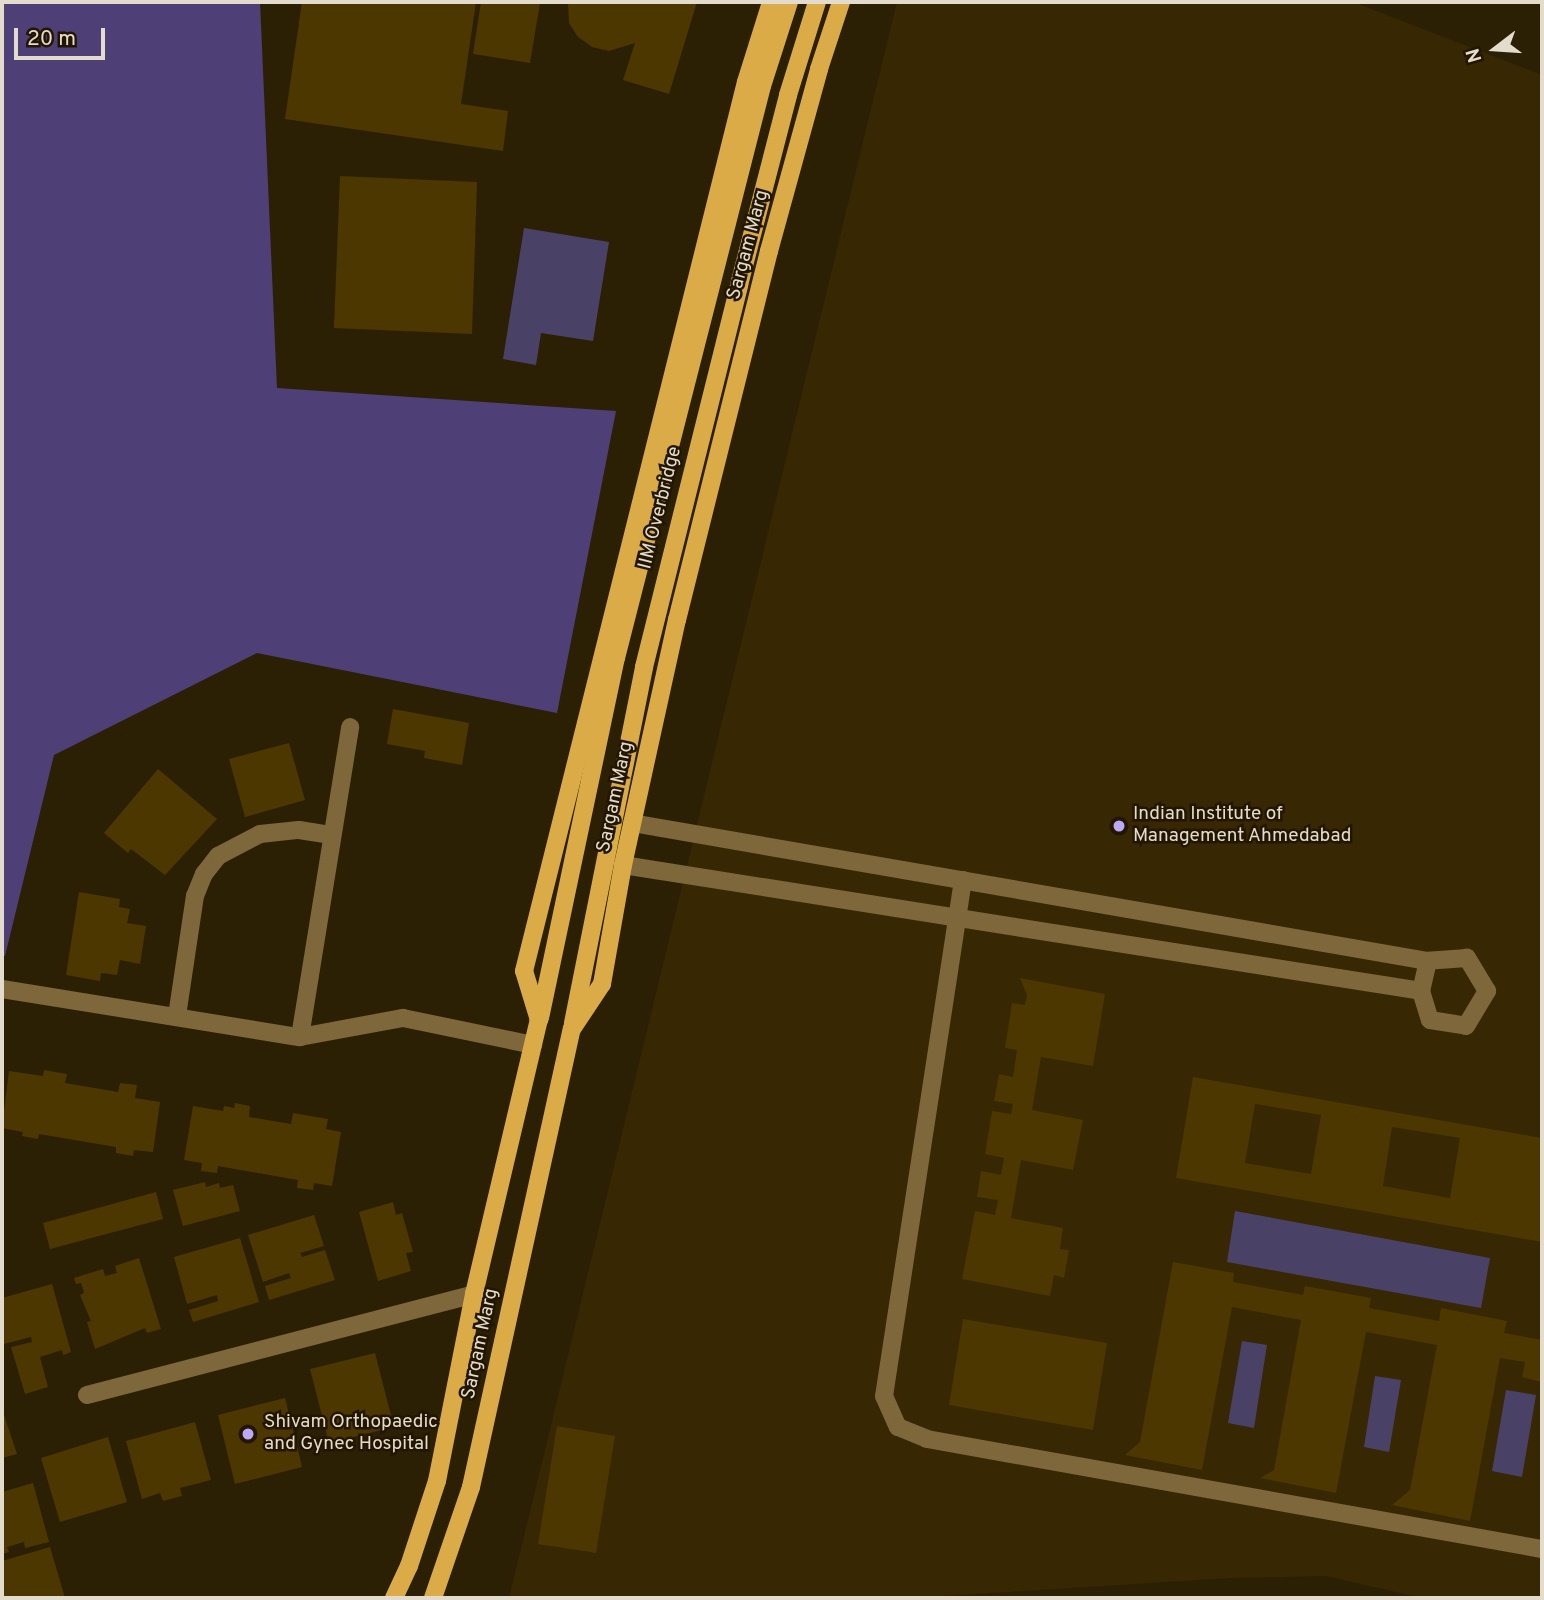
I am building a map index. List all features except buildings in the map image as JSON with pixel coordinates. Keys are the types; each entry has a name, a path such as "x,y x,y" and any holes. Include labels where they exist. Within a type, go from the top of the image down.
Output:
{"main road":[{"path":"539,1020 524,971 746,82 771,2"},
{"name":"IIM Overbridge","path":"539,1020 616,658 759,99 789,2"},
{"name":"IIM Overbridge","path":"572,1030 644,667 788,95 817,2"},
{"name":"Sargam Marg","path":"433,1598 471,1487 572,1030 602,984 623,864 677,620 769,251 819,69 841,2"},
{"name":"Sargam Marg","path":"398,1597 437,1481 474,1294 539,1020"}],"street":[{"path":"300,1037 350,727"},
{"path":"632,823 1428,961 1467,958 1487,991 1466,1026 1430,1020 1421,991 1428,961"},
{"path":"177,1016 195,896 204,874 218,856 260,834 299,830 332,835"},
{"path":"623,864 1421,991"},
{"path":"963,880 884,1396 898,1427 927,1439 1542,1549"},
{"path":"2,989 300,1037 403,1018 533,1045"},
{"path":"87,1395 474,1294"}],"shaded area":[{"path":"2,2 260,2 277,388 616,411 557,713 257,653 54,755 5,956 2,956"},
{"name":"Indian Institute of Management Ahmedabad","path":"897,2 1353,2 1542,75 1542,1598 1422,1598 1326,1576 1231,1578 911,1598 509,1598"},
{"path":"524,228 609,242 593,341 541,333 536,365 503,359"},
{"path":"1235,1211 1490,1258 1481,1308 1227,1262"},
{"path":"1242,1341 1267,1345 1254,1428 1228,1423"},
{"path":"1375,1376 1401,1380 1389,1452 1364,1447"},
{"path":"1506,1390 1536,1395 1522,1477 1492,1471"}],"place":[{"name":"Indian Institute of Management Ahmedabad","path":"1119,826"},
{"name":"Shivam Orthopaedic and Gynec Hospital","path":"248,1434"}]}
